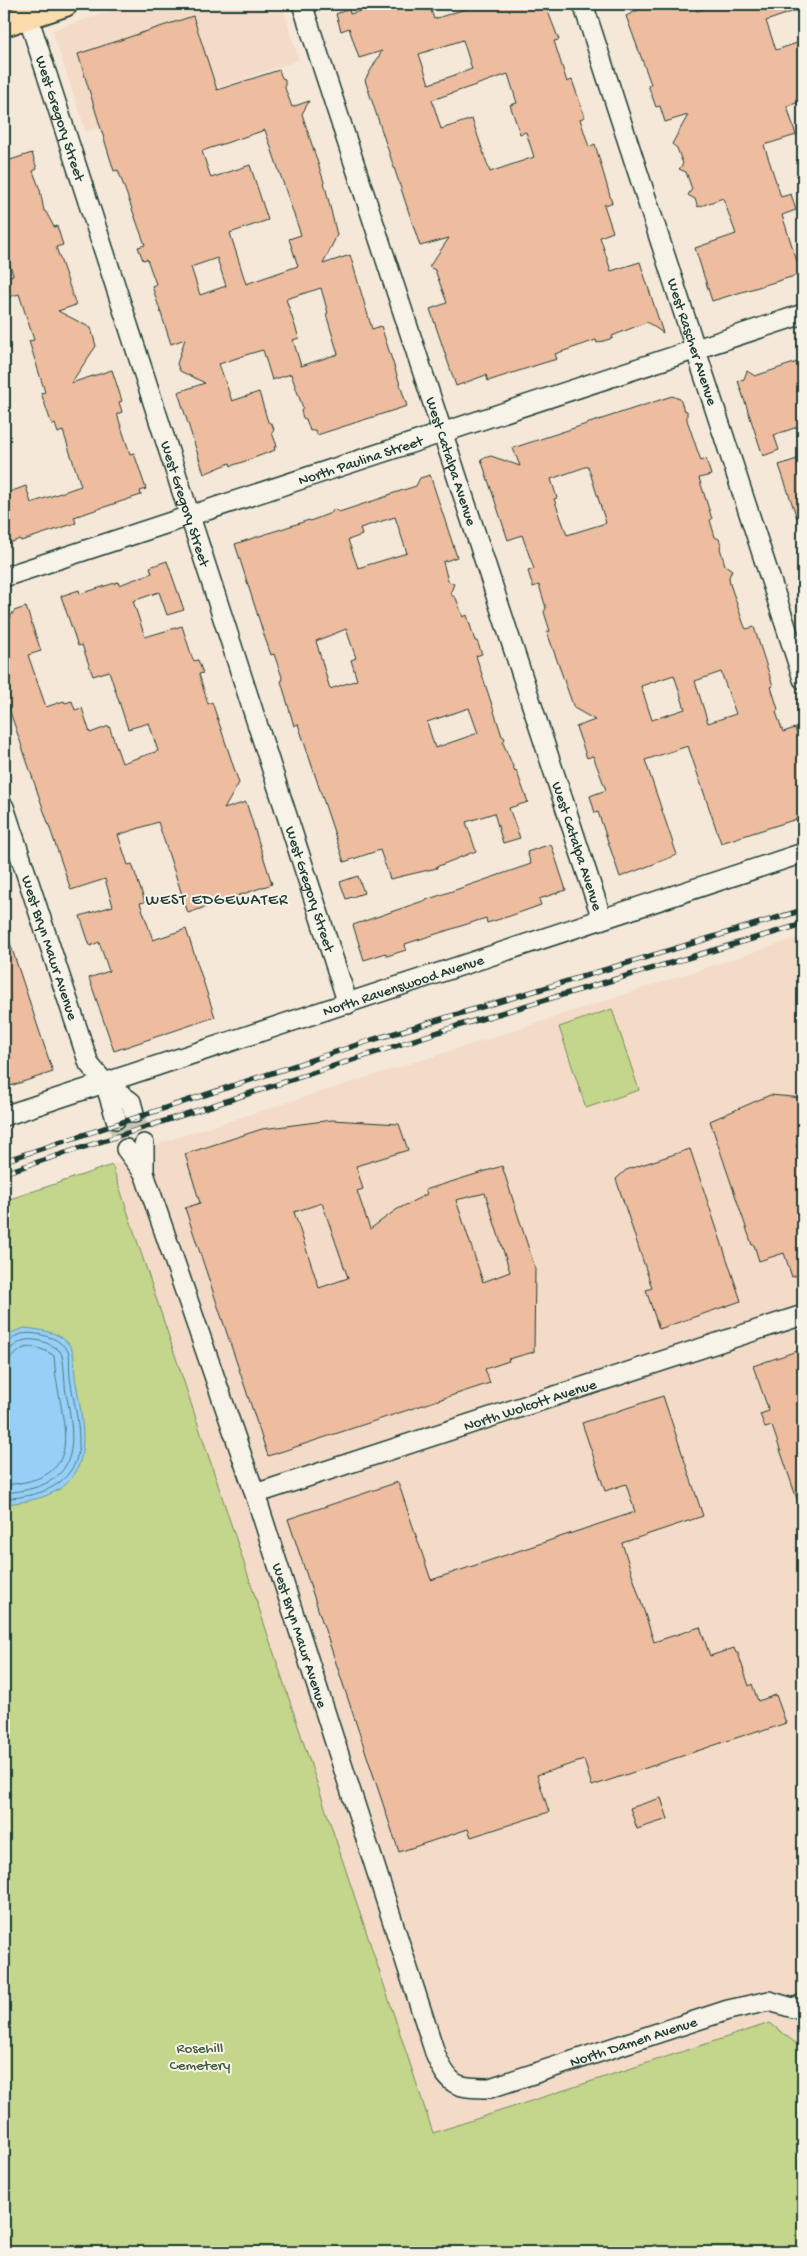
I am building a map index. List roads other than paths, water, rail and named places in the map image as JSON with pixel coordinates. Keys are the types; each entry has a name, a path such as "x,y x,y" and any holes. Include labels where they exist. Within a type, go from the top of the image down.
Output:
{"main road":[{"path":"4,24 26,10 65,4"}],"street":[{"name":"West Catalpa Avenue","path":"302,4 602,919"},
{"name":"West Rascher Avenue","path":"583,4 803,679"},
{"name":"West Gregory Street","path":"26,10 348,1004"},
{"name":"North Paulina Street","path":"4,577 803,314"},
{"name":"West Bryn Mawr Avenue","path":"4,807 89,1064 105,1083 131,1102 125,1116"},
{"name":"North Ravenswood Avenue","path":"4,1116 803,853"},
{"name":"West Bryn Mawr Avenue","path":"135,1146 255,1494 436,2056 445,2077 464,2088"},
{"name":"North Wolcott Avenue","path":"255,1494 803,1315"},
{"name":"North Damen Avenue","path":"464,2088 490,2088 728,2010 769,2001 800,2009"}],"water":[{"path":"25,1328 42,1330 58,1336 71,1347 74,1357 75,1378 83,1432 82,1452 78,1468 68,1482 54,1492 32,1500 4,1504 4,1340 13,1332"}],"tunnel":[{"path":"134,1113 144,1144"},
{"path":"116,1119 126,1149"}],"railway":[{"path":"4,1161 372,1040 803,910"},
{"path":"4,1173 457,1026 803,924"}],"district":[{"name":"WEST EDGEWATER","path":"217,898"}],"park label":[{"name":"Rosehill Cemetery","path":"200,2056"}]}
